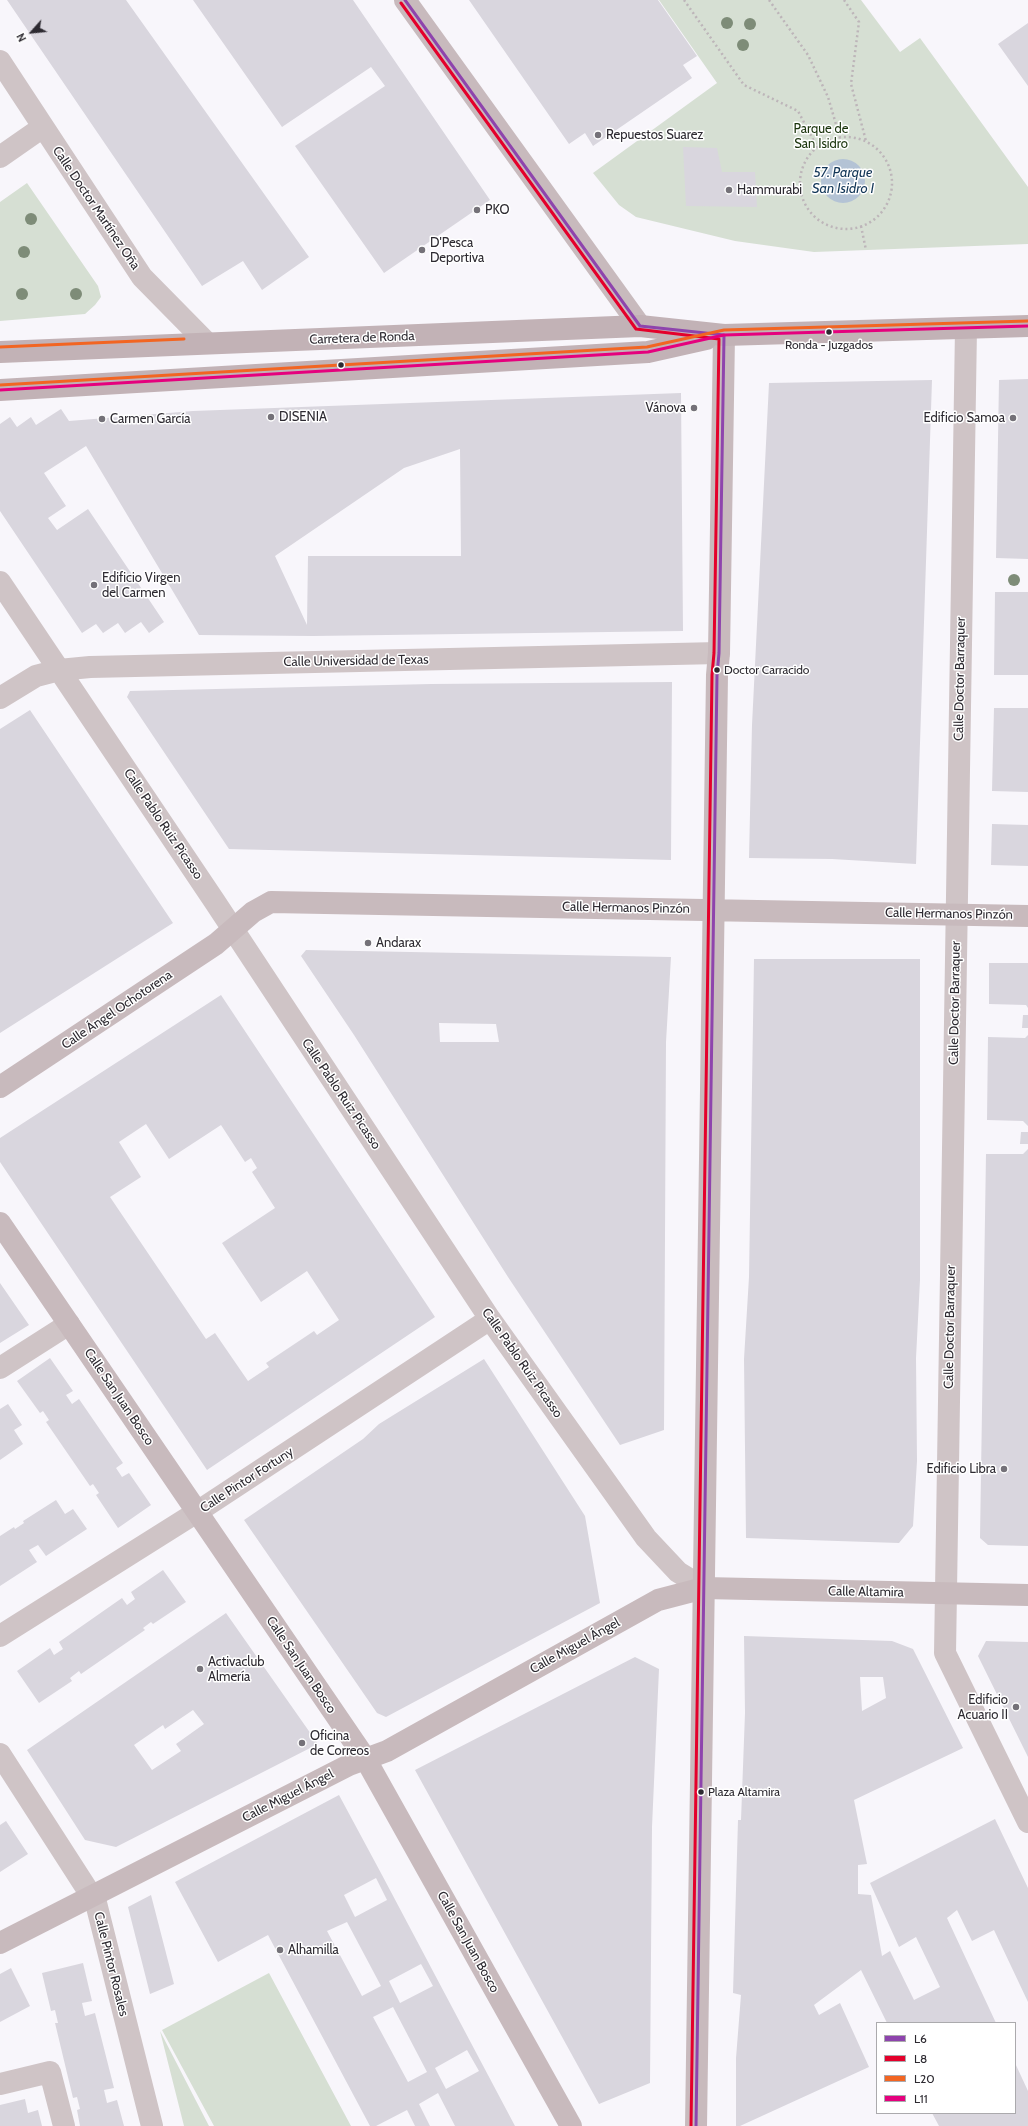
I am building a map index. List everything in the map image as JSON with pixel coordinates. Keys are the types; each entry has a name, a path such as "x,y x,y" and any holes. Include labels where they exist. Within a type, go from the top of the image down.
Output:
{"main road":[{"name":"Carretera de Ronda","path":"0,352 640,326 724,335 1028,326"},
{"name":"Carretera de Ronda","path":"0,390 648,352 724,335"}],"street":[{"path":"405,0 640,326"},
{"name":"Calle Doctor Martínez Oña","path":"0,61 142,277 207,344"},
{"path":"0,157 42,127"},
{"name":"Calle Doctor Barraquer","path":"966,328 945,1653 1028,1822"},
{"path":"696,2126 715,909 717,675 719,654 724,335"},
{"name":"Calle Pablo Ruiz Picasso","path":"0,582 490,1319 646,1538 678,1572 704,1588"},
{"name":"Calle Universidad de Texas","path":"0,698 36,676 59,670 90,667 719,654"},
{"name":"Calle Hermanos Pinzón","path":"233,931 253,912 271,902 715,909 1028,916"},
{"name":"Calle Ángel Ochotorena","path":"0,1087 216,944 233,931"},
{"name":"Calle San Juan Bosco","path":"0,1223 365,1758 571,2126"},
{"name":"Calle Pintor Fortuny","path":"0,1636 197,1512 490,1319"},
{"path":"0,1368 69,1324"},
{"name":"Calle Altamira","path":"704,1588 1028,1595"},
{"name":"Calle Miguel Ángel","path":"0,1943 349,1764 387,1751 658,1600 704,1588"},
{"name":"Calle Pintor Rosales","path":"0,1754 96,1903 152,2126"},
{"path":"0,2084 50,2072 64,2126"}],"path":[{"path":"684,0 744,85 798,111 817,147"},
{"path":"769,0 808,55 828,97 840,138"},
{"path":"844,0 859,22 851,84 866,141"},
{"path":"849,137 866,141 880,152 887,162 891,175 892,188 888,201 879,215 867,224 851,229 836,228 821,221 808,209 801,193 800,176 806,160 817,147 832,139 840,138 849,137"},
{"path":"861,226 866,250"}],"green space":[{"name":"Parque de San Isidro","path":"659,0 861,0 900,52 920,38 1028,187 1028,244 814,252 735,241 636,217 619,205 593,173 717,83"},
{"path":"27,183 98,286 101,297 85,314 0,321 0,202"},
{"path":"269,1973 351,2126 214,2126 162,2030"},
{"path":"160,2031 209,2126 184,2126"}],"water":[{"name":"57. Parque San Isidro I","path":"843,159 855,163 861,169 865,181 861,193 855,199 843,203 831,199 825,193 821,181 825,169 831,163"}],"building":[{"path":"7,0 126,0 309,257 262,290 243,261 202,286"},
{"path":"193,0 353,0 490,200 384,273 295,146 385,86 371,67 282,127"},
{"path":"469,0 658,0 697,56 683,65 692,78 593,146 585,133 569,144"},
{"path":"1028,23 1028,86 998,44"},
{"path":"683,147 717,148 722,172 755,172 757,207 686,206"},
{"path":"1028,379 1028,559 996,558 999,380"},
{"path":"932,380 916,864 832,859 749,858 752,725 769,383"},
{"path":"681,393 683,631 313,636 199,635 86,446 44,473 66,506 48,518 57,530 88,509 164,622 149,633 141,622 125,633 118,623 103,633 96,624 82,633 0,511 0,424 10,417 17,427 31,417 36,425 61,409 69,421 193,411","holes":["460,449 461,556 308,556 307,625 275,556 404,468"]},
{"path":"995,592 1028,592 1028,675 994,675"},
{"path":"672,682 671,860 229,849 127,697 130,691 431,684"},
{"path":"994,708 1028,708 1028,792 992,791"},
{"path":"30,710 173,923 0,1033 0,729"},
{"path":"992,824 1028,825 1028,866 991,865"},
{"path":"306,950 671,957 666,1042 664,1430 620,1445 508,1277 354,1035 301,956","holes":["439,1023 496,1024 499,1042 440,1042"]},
{"path":"754,959 920,959 920,1280 916,1358 917,1461 913,1526 899,1543 746,1538 744,1359 749,1277"},
{"path":"989,963 1028,963 1028,1008 1026,1005 989,1004"},
{"path":"221,995 435,1317 207,1470 0,1162 0,1138","holes":["146,1124 169,1159 221,1125 245,1162 251,1158 257,1168 252,1172 275,1208 222,1243 261,1302 307,1271 339,1320 317,1335 314,1331 266,1363 269,1367 248,1381 215,1333 206,1339 110,1197 141,1177 119,1142"]},
{"path":"1023,1015 1028,1015 1028,1028 1022,1028"},
{"path":"1028,1035 1028,1126 1023,1121 987,1120 988,1037 1025,1038"},
{"path":"1021,1132 1028,1132 1028,1144 1020,1144"},
{"path":"1028,1149 1028,1546 988,1545 980,1538 986,1154 1023,1154"},
{"path":"0,1283 29,1325 0,1343"},
{"path":"50,1358 73,1391 66,1395 72,1404 79,1399 123,1463 116,1468 122,1477 129,1473 151,1505 118,1528 96,1495 99,1493 93,1484 90,1486 46,1422 49,1420 43,1411 40,1413 17,1381"},
{"path":"484,1359 585,1516 600,1603 386,1717 377,1713 244,1520 363,1439 379,1424"},
{"path":"8,1404 22,1425 14,1430 23,1444 0,1460 0,1409"},
{"path":"56,1500 65,1514 73,1509 87,1529 46,1556 38,1545 29,1550 37,1562 0,1586 0,1536 14,1527 15,1529 24,1523 23,1521"},
{"path":"163,1570 186,1602 153,1624 151,1622 143,1628 145,1630 81,1674 79,1671 70,1678 72,1681 39,1703 17,1671 50,1648 54,1655 63,1649 59,1642 122,1598 127,1605 135,1599 131,1592"},
{"path":"226,1613 318,1744 116,1847 85,1840 27,1750","holes":["193,1710 204,1724 176,1744 181,1751 152,1770 134,1745 163,1725 165,1729"]},
{"path":"744,1636 892,1641 913,1649 963,1748 854,1800 867,1864 858,1865 858,1894 871,1895 882,1956 890,1951 914,2000 940,1987 916,1937 899,1947 870,1883 995,1819 1028,1888 1028,2002 994,1930 972,1941 957,1910 947,1918 996,2022 887,2022 861,1970 814,2005 819,2015 840,2003 869,2067 740,2126 736,2126 736,2058 741,1995 733,1993 738,1820 741,1820 745,1713","holes":["860,1677 883,1677 886,1698 862,1711"]},
{"name":"Edificio Acuario II","path":"986,1641 1028,1642 1028,1757 978,1656"},
{"path":"635,1657 659,1669 652,1827 650,2083 599,2104 415,1770"},
{"path":"339,1795 515,2126 455,2126 438,2093 419,2104 430,2126 415,2126 407,2110 376,2126 370,2126 268,1935 218,1962 175,1882","holes":["376,1878 387,1900 355,1917 344,1895","347,1922 381,1986 362,1996 327,1931","421,1964 433,1986 400,2003 389,1981","393,2007 427,2072 408,2082 373,2017","467,2050 479,2071 446,2089 435,2068"]},
{"path":"6,1821 28,1854 0,1872 0,1825"},
{"path":"151,1895 174,1984 150,1994 128,1907"},
{"path":"83,1963 92,2001 82,2003 85,2016 95,2013 114,2088 104,2090 107,2103 117,2100 124,2126 80,2126 77,2110 80,2109 77,2097 73,2098 55,2023 58,2023 55,2010 51,2011 42,1973"},
{"path":"11,1968 30,2006 0,2022 0,1974"},
{"path":"1016,2065 1028,2091 1028,2126 939,2126 933,2114 1016,2114"},
{"path":"25,2099 28,2113 38,2110 42,2126 0,2126 0,2105"}],"transit line":[{"name":"L6","path":"405,0 640,326 724,335 719,653 717,675 696,2126"},
{"name":"L8","path":"401,3 636,329 719,339 714,653 712,675 691,2126"},
{"name":"L20","path":"0,385 647,347 724,330 1028,321"},
{"name":"L11","path":"0,390 648,352 724,335 1028,326"},
{"name":"L20","path":"0,347 184,339"}],"place":[{"name":"Repuestos Suarez","path":"598,135"},
{"name":"Hammurabi","path":"729,190"},
{"name":"PKO","path":"477,210"},
{"name":"D'Pesca Deportiva","path":"422,250"},
{"name":"Ronda - Juzgados","path":"829,332"},
{"name":"Vánova","path":"694,408"},
{"name":"DISENIA","path":"271,417"},
{"name":"Edificio Samoa","path":"1013,418"},
{"name":"Carmen García","path":"102,419"},
{"name":"Edificio Virgen del Carmen","path":"94,585"},
{"name":"Doctor Carracido","path":"717,670"},
{"name":"Andarax","path":"368,943"},
{"name":"Edificio Libra","path":"1004,1469"},
{"name":"Activaclub Almería","path":"200,1669"},
{"name":"Edificio Acuario II","path":"1016,1707"},
{"name":"Oficina de Correos","path":"302,1743"},
{"name":"Plaza Altamira","path":"701,1792"},
{"name":"Alhamilla","path":"280,1950"}]}
